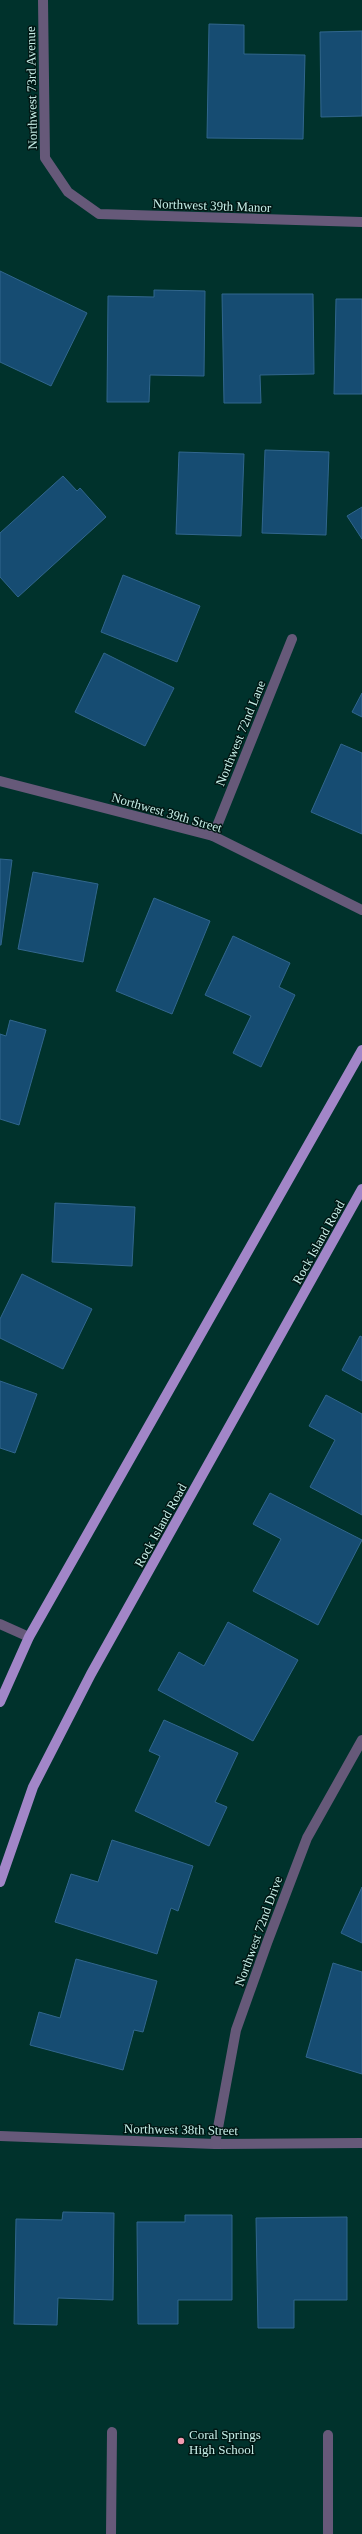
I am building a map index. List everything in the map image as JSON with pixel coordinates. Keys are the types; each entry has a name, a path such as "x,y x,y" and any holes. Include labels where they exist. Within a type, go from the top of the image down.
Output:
{"main road":[{"path":"0,1702 29,1637 362,1050"},
{"name":"Rock Island Road","path":"0,1882 33,1787 91,1674 362,1189"}],"street":[{"name":"Northwest 73rd Avenue","path":"42,0 45,158 68,192"},
{"name":"Northwest 39th Manor","path":"68,192 99,214 362,222"},
{"name":"Northwest 72nd Lane","path":"213,836 292,639"},
{"name":"Northwest 39th Street","path":"0,781 213,836 362,910"},
{"path":"0,1624 29,1637"},
{"name":"Northwest 72nd Drive","path":"215,2144 236,2030 267,1943 307,1838 362,1740"},
{"name":"Northwest 38th Street","path":"0,2136 215,2144 362,2143"},
{"path":"111,2534 112,2432"},
{"path":"328,2435 328,2534"}],"building":[{"path":"209,24 244,25 244,54 305,55 303,139 207,138"},
{"path":"362,31 362,116 321,117 320,32"},
{"path":"0,271 87,313 51,386 0,362"},
{"path":"154,290 205,291 204,376 150,375 149,402 107,402 108,296 154,297"},
{"path":"222,294 313,294 314,374 260,375 261,403 224,403"},
{"path":"336,299 362,299 362,394 334,394"},
{"path":"265,450 329,452 326,535 262,533"},
{"path":"179,452 244,454 241,536 176,534"},
{"path":"63,476 77,491 80,488 106,517 18,597 0,577 0,533"},
{"path":"362,507 362,539 347,516"},
{"path":"123,575 200,606 177,662 101,632"},
{"path":"104,653 174,688 145,746 75,712"},
{"path":"362,693 362,717 352,712"},
{"path":"341,744 362,753 362,834 311,812"},
{"path":"0,859 12,860 1,945 0,945"},
{"path":"33,872 98,884 83,962 18,949"},
{"path":"154,898 210,921 172,1014 116,991"},
{"path":"233,936 290,963 279,987 295,995 261,1067 233,1053 251,1016 205,995"},
{"path":"10,1020 46,1030 19,1125 0,1119 0,1034 6,1036"},
{"path":"55,1203 135,1207 132,1266 52,1262"},
{"path":"22,1274 92,1309 63,1369 0,1338 0,1319"},
{"path":"360,1336 362,1337 362,1381 342,1370"},
{"path":"0,1381 37,1394 15,1453 0,1448"},
{"path":"326,1395 362,1414 362,1515 310,1487 335,1440 309,1426"},
{"path":"270,1493 362,1540 318,1625 253,1591 281,1539 253,1524"},
{"path":"228,1622 298,1660 253,1741 158,1690 179,1652 204,1666"},
{"path":"164,1720 238,1753 215,1802 227,1807 209,1846 135,1811 160,1756 149,1751"},
{"path":"112,1840 193,1866 178,1911 171,1908 157,1954 55,1922 71,1874 98,1882"},
{"path":"362,1887 362,1943 341,1933"},
{"path":"76,1959 157,1981 143,2032 134,2030 123,2070 30,2045 39,2012 60,2018"},
{"path":"333,1963 362,1972 362,2074 306,2057"},
{"path":"63,2212 114,2213 113,2300 58,2298 57,2325 14,2324 16,2219 62,2220"},
{"path":"185,2215 232,2215 232,2300 178,2300 178,2324 138,2324 137,2222 185,2222"},
{"path":"347,2217 347,2300 294,2300 294,2328 258,2328 256,2218"}],"place":[{"name":"Coral Springs High School","path":"181,2441"}]}
